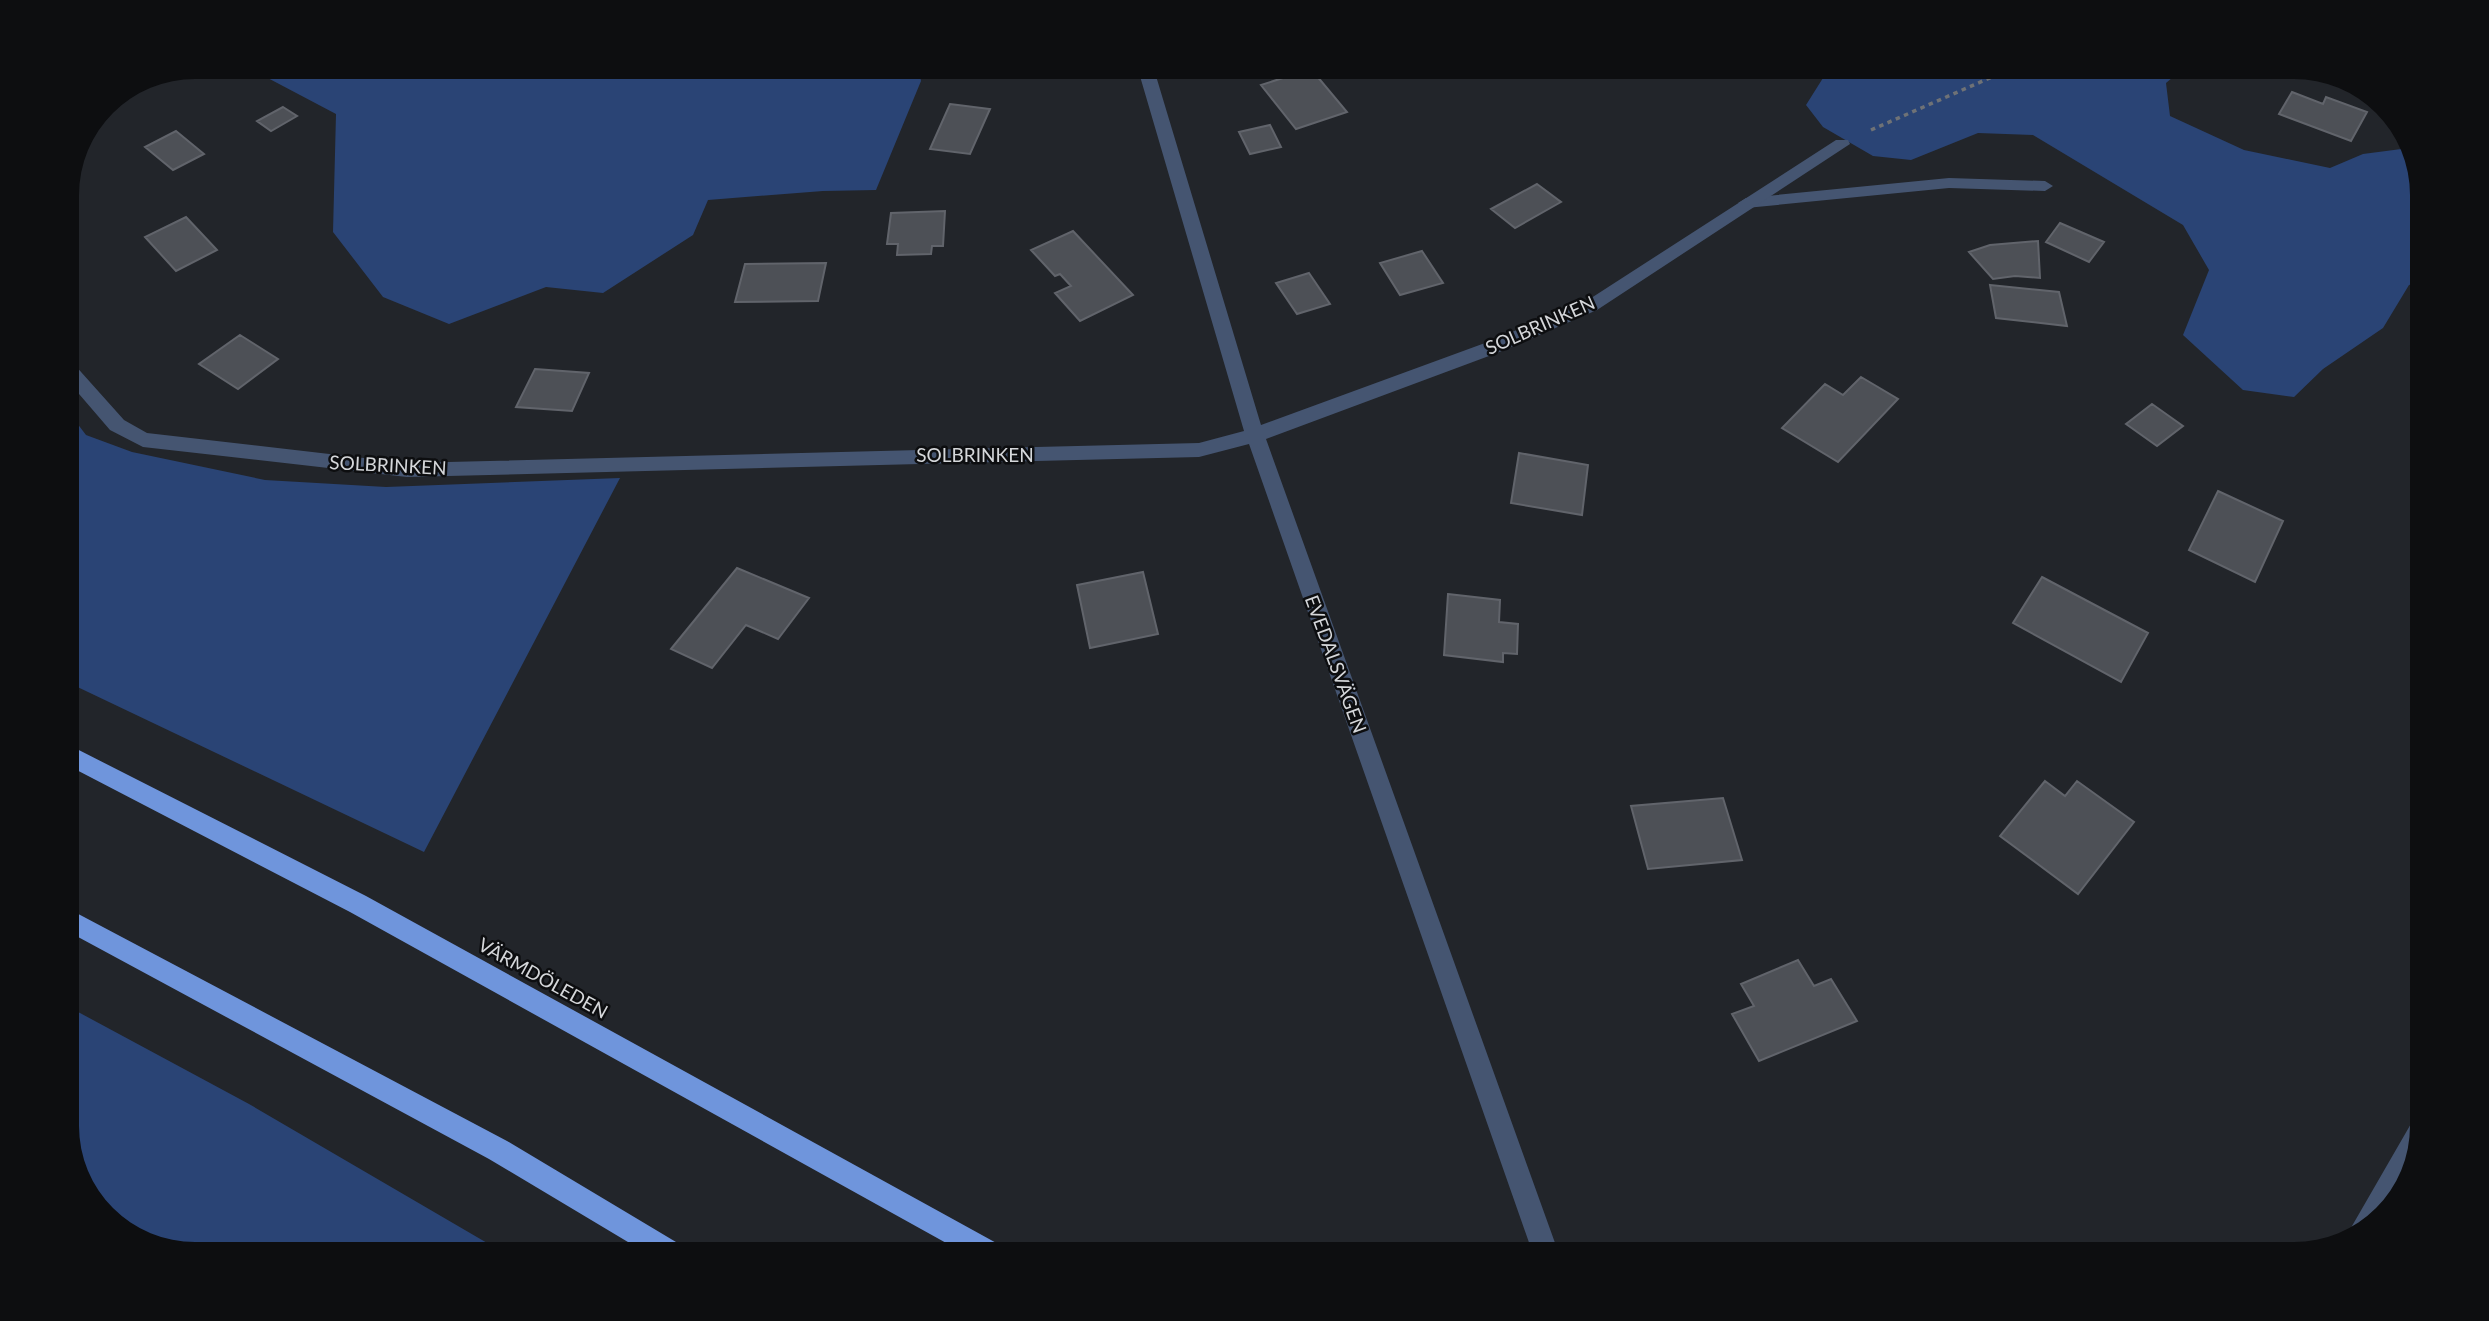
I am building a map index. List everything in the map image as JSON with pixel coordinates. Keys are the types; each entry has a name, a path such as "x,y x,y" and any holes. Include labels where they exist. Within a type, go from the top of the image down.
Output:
{"highway":[{"name":"VÄRMDÖLEDEN","path":"79,760 358,904 968,1242"},
{"path":"79,925 498,1150 650,1242"}],"street":[{"name":"EVEDALSVÄGEN","path":"1149,79 1255,435 1541,1242"},
{"name":"SOLBRINKEN","path":"79,382 117,425 143,440 407,470 1199,450 1255,435 1490,348 1591,306 1746,203 1842,144"},
{"path":"2378,1206 2405,1159"}],"lane":[{"path":"1746,203 1950,183 2045,186"}],"path":[{"path":"1842,144 1988,79"}],"shaded area":[{"path":"270,79 921,81 876,190 823,191 708,200 693,235 603,293 546,287 449,324 383,297 333,232 336,114"},
{"path":"1822,79 2171,79 2166,83 2170,116 2244,150 2330,168 2363,154 2400,149 2410,187 2410,285 2383,328 2323,369 2294,397 2243,390 2183,335 2209,270 2183,225 2033,135 1978,133 1911,160 1873,156 1823,127 1806,105"},
{"path":"79,426 86,435 132,452 265,480 386,487 620,478 424,852 79,688"},
{"path":"79,1012 249,1104 485,1242 195,1242 165,1238 130,1223 98,1191 81,1149"}],"building":[{"path":"1280,79 1319,79 1347,112 1296,129 1261,85"},
{"path":"2292,92 2323,104 2326,97 2367,112 2351,141 2279,114"},
{"path":"950,104 990,109 970,154 930,149"},
{"path":"283,107 297,116 271,131 257,121"},
{"path":"1270,125 1281,147 1250,154 1239,132"},
{"path":"176,131 204,154 173,170 145,147"},
{"path":"1537,184 1561,202 1515,228 1491,209"},
{"path":"945,211 943,246 932,246 931,254 897,255 898,244 887,244 891,213"},
{"path":"186,217 217,250 176,271 145,237"},
{"path":"2060,223 2104,242 2089,262 2046,242"},
{"path":"1073,231 1133,295 1080,321 1055,293 1071,286 1060,274 1055,276 1031,250"},
{"path":"2038,241 2040,278 2015,276 1993,279 1969,252 1990,245"},
{"path":"1422,251 1443,283 1400,295 1380,263"},
{"path":"826,263 818,301 735,302 745,264"},
{"path":"1309,273 1330,304 1297,314 1276,283"},
{"path":"1990,285 2059,292 2067,326 1996,318"},
{"path":"240,335 278,359 238,389 199,364"},
{"path":"535,369 589,373 572,411 516,407"},
{"path":"1861,377 1898,399 1838,462 1782,428 1825,384 1843,395"},
{"path":"2152,404 2183,426 2157,446 2126,424"},
{"path":"1519,453 1588,465 1582,515 1511,503"},
{"path":"2218,491 2283,521 2255,582 2189,550"},
{"path":"737,568 809,598 778,639 746,625 712,668 671,649"},
{"path":"1143,572 1158,634 1090,648 1077,585"},
{"path":"2042,577 2148,633 2121,682 2013,623"},
{"path":"1448,594 1500,600 1499,622 1518,624 1517,654 1503,653 1503,662 1444,655"},
{"path":"2045,781 2065,796 2077,781 2134,822 2078,894 2000,836"},
{"path":"1723,798 1742,860 1648,869 1631,806"},
{"path":"1798,960 1814,986 1831,979 1857,1021 1759,1061 1732,1014 1754,1006 1741,984"}]}
